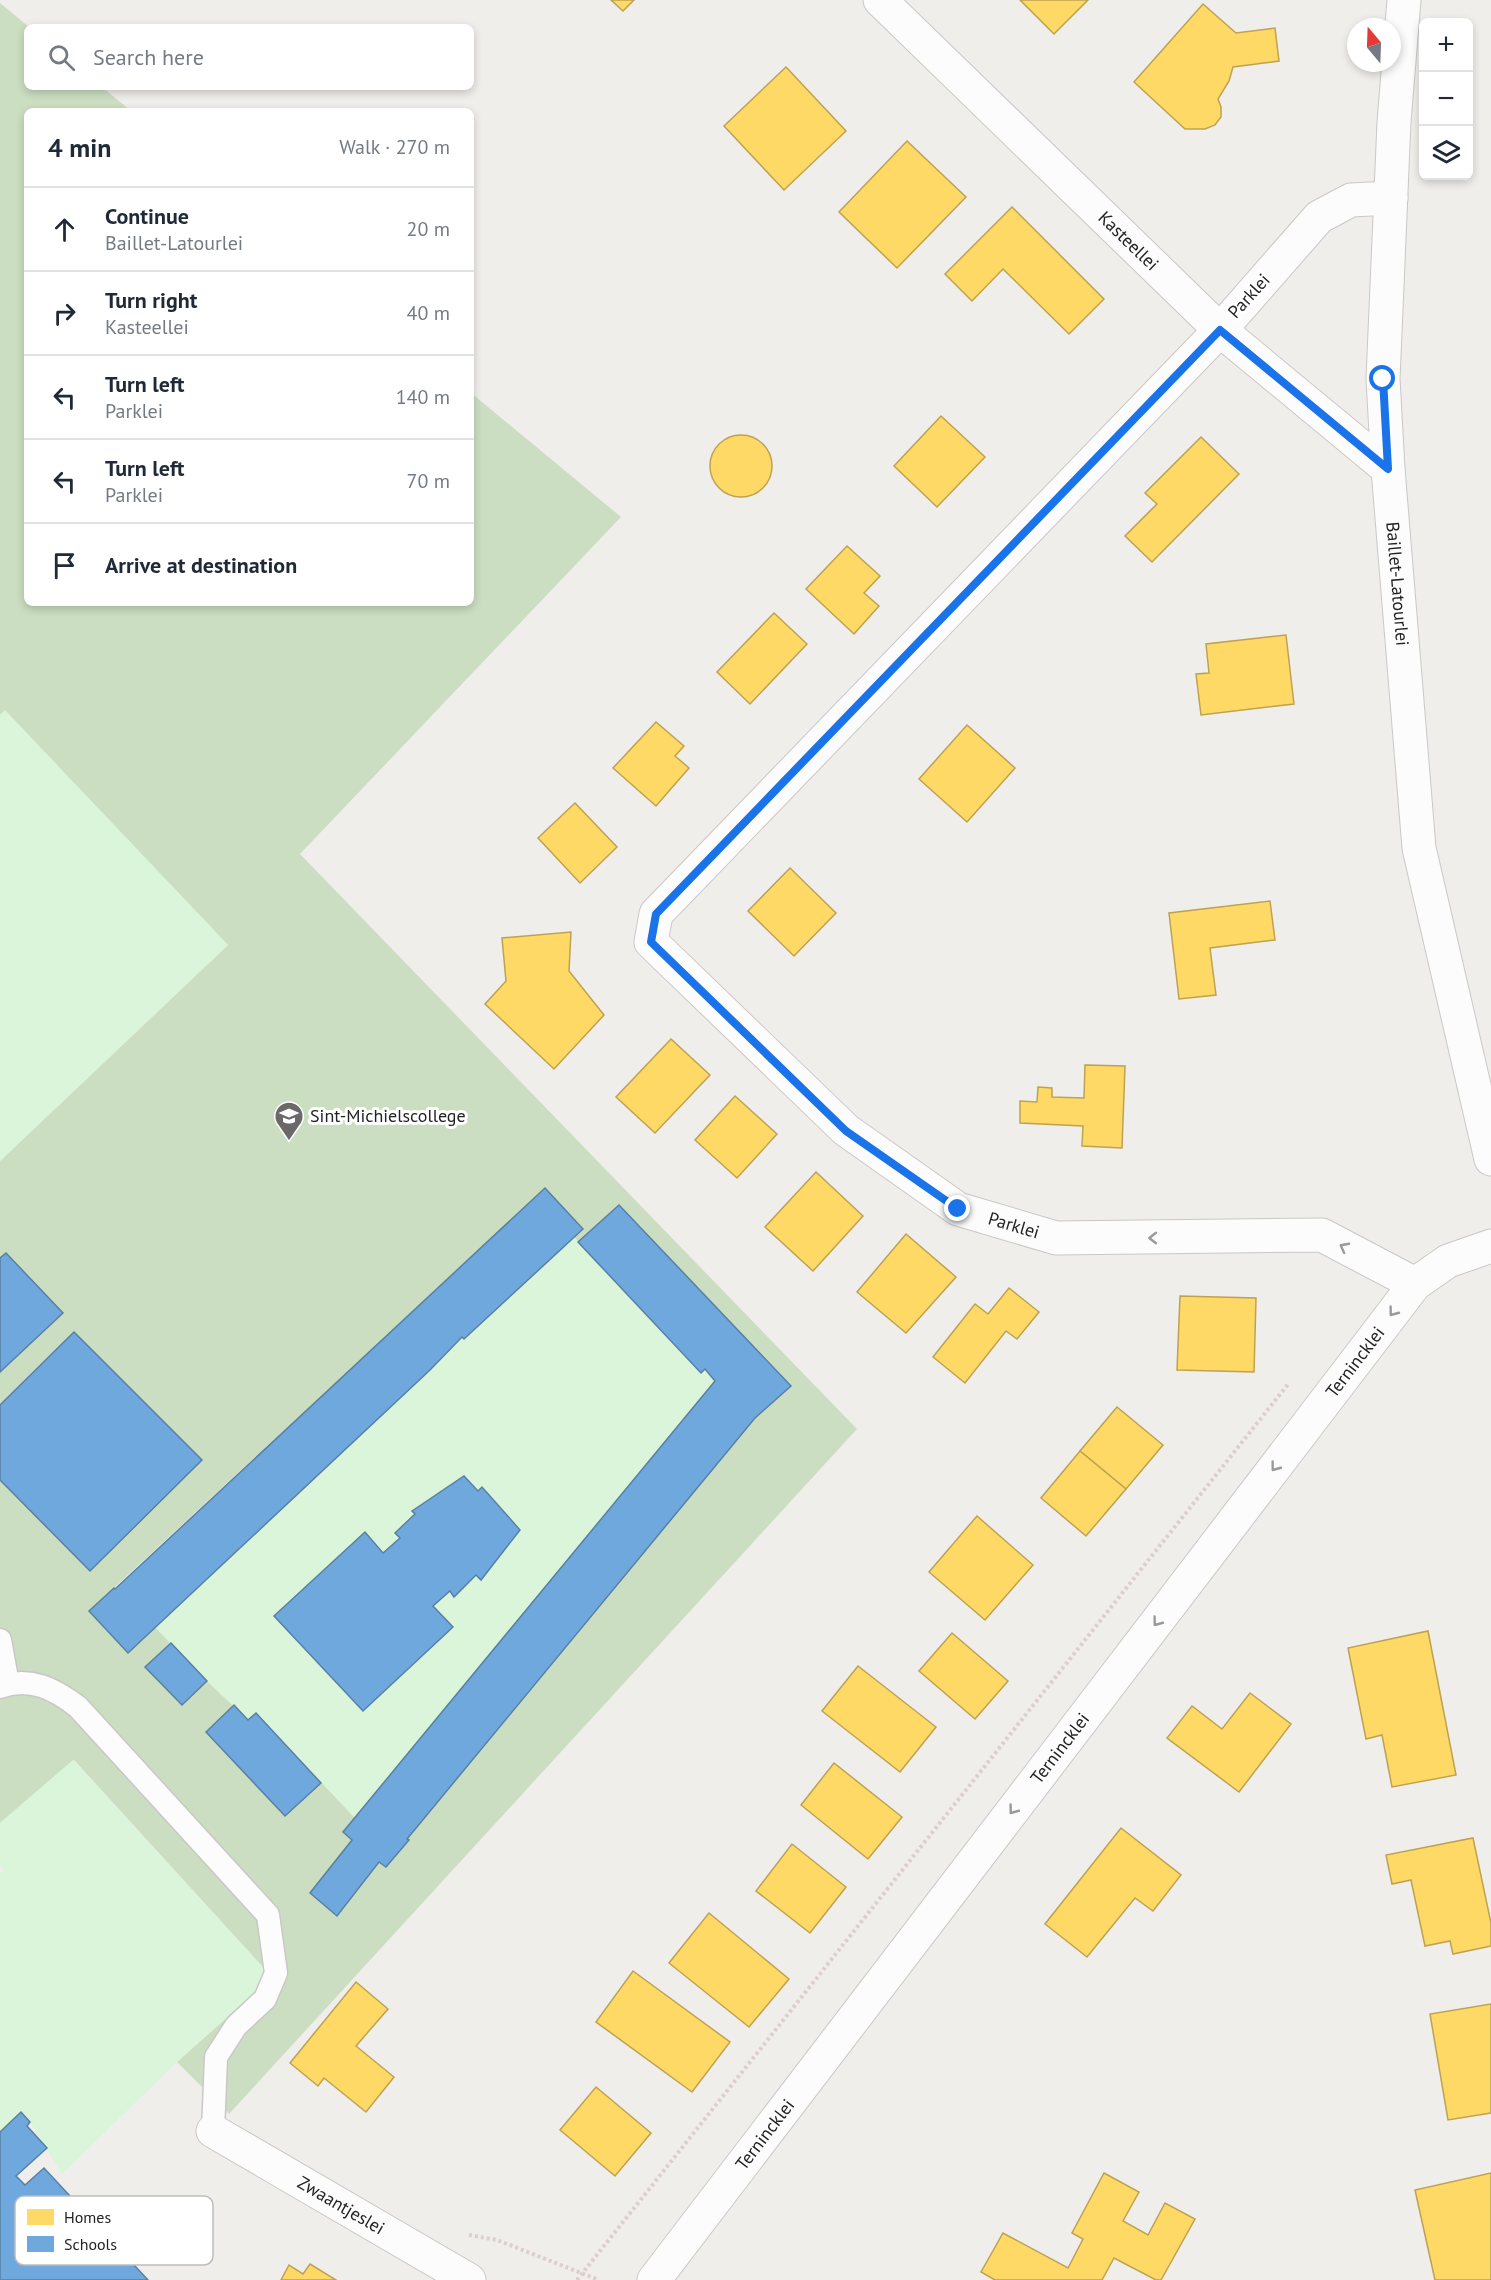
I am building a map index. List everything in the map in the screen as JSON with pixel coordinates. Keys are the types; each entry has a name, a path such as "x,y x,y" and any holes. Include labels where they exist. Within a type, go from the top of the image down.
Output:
{"street":[{"name":"Kasteellei","path":"880,0 1220,330 1388,469"},
{"name":"Baillet-Latourlei","path":"1404,0 1391,198 1383,379 1388,469 1419,848 1487,1121 1491,1159"},
{"name":"Parklei","path":"1391,198 1351,200 1319,217 1220,330 656,914 651,942 846,1131 958,1209 1056,1238 1322,1235 1415,1284"},
{"name":"Ternincklei","path":"654,2280 1415,1284 1448,1261 1491,1246"},
{"name":"Zwaantjeslei","path":"213,2132 470,2280"}],"lane":[{"path":"0,1640 4,1685 33,1684 56,1690 78,1707 268,1915 276,1973 265,1999 236,2026 216,2057 213,2132"}],"path":[{"path":"577,2280 1293,1379"},
{"path":"581,2274 599,2280"}],"green space":[{"path":"0,3 25,24 24,90 106,90 127,108 24,108 24,606 474,606 474,395 621,517 300,854 857,1429 229,2114 177,2062 272,1977 74,1760 0,1823 0,1480 90,1570 202,1460 74,1332 0,1405 0,1372 63,1313 6,1253 0,1258 0,1161 228,945 5,711 0,715","holes":["545,1188 583,1228 574,1237 578,1242 619,1205 790,1386 755,1418 407,1839 408,1841 386,1867 379,1862 337,1916 311,1893 352,1840 343,1832 355,1818 256,1713 248,1719 207,1681 155,1627 127,1653 89,1611"]},
{"path":"5,710 228,945 0,1161 0,715"},
{"path":"574,1237 701,1372 705,1369 715,1381 355,1818 256,1713 248,1720 155,1627 462,1337 464,1339"},
{"path":"73,1760 272,1977 177,2062 62,2174 30,2122 21,2112 0,2132 0,1874 4,1870 0,1866 0,1823"}],"building: Homes":[{"path":"611,0 634,0 623,11"},
{"path":"1020,0 1088,0 1054,34"},
{"path":"1203,4 1236,33 1275,28 1279,61 1233,67 1229,81 1218,99 1221,117 1215,125 1205,129 1185,129 1134,82"},
{"path":"786,67 846,131 784,190 724,126"},
{"path":"907,141 966,197 897,268 839,212"},
{"path":"1012,207 1104,299 1069,334 1003,269 972,301 945,274"},
{"path":"941,416 985,457 937,507 894,466"},
{"path":"741,435 758,440 763,444 767,449 772,466 767,483 763,488 758,492 741,497 724,492 719,488 715,483 710,466 715,449 719,444 724,440"},
{"path":"1201,437 1239,474 1152,562 1125,536 1157,504 1145,493"},
{"path":"847,546 880,576 864,593 879,606 854,634 806,589"},
{"path":"774,613 807,644 750,704 717,672"},
{"path":"1286,635 1294,704 1201,715 1196,674 1209,673 1206,644"},
{"path":"656,722 684,746 675,756 689,768 656,806 613,768"},
{"path":"967,725 1015,768 967,822 919,779"},
{"path":"575,803 617,847 580,883 538,838"},
{"path":"790,868 836,913 794,956 748,911"},
{"path":"1270,901 1275,940 1210,948 1216,995 1179,999 1169,913"},
{"path":"571,932 569,971 604,1015 554,1069 485,1004 506,981 502,938"},
{"path":"671,1039 710,1075 655,1133 616,1097"},
{"path":"1085,1065 1125,1066 1122,1148 1082,1146 1083,1126 1020,1123 1020,1101 1037,1102 1038,1087 1052,1088 1052,1097 1084,1098"},
{"path":"735,1096 777,1134 737,1178 695,1140"},
{"path":"816,1172 863,1216 813,1271 765,1227"},
{"path":"906,1234 956,1277 906,1333 857,1292"},
{"path":"1009,1288 1039,1312 1017,1339 1006,1331 965,1383 933,1357 975,1304 988,1314"},
{"path":"1180,1296 1256,1298 1254,1372 1177,1370"},
{"path":"1117,1407 1163,1445 1126,1489 1080,1451"},
{"path":"1080,1451 1126,1489 1086,1536 1041,1498"},
{"path":"977,1516 1033,1565 985,1620 929,1572"},
{"path":"1428,1631 1456,1775 1392,1787 1382,1735 1366,1739 1348,1648"},
{"path":"952,1633 1008,1681 975,1719 919,1671"},
{"path":"858,1666 936,1727 900,1772 822,1711"},
{"path":"1250,1693 1291,1724 1239,1792 1167,1738 1192,1706 1222,1729"},
{"path":"834,1763 902,1817 868,1859 801,1805"},
{"path":"1121,1828 1181,1875 1153,1911 1135,1898 1087,1957 1045,1924"},
{"path":"1473,1838 1491,1923 1491,1946 1453,1954 1450,1941 1425,1946 1411,1880 1392,1884 1386,1855"},
{"path":"792,1844 846,1887 810,1933 756,1891"},
{"path":"709,1913 789,1979 749,2027 669,1963"},
{"path":"633,1971 730,2042 692,2092 596,2022"},
{"path":"356,1982 388,2009 356,2046 394,2077 366,2112 324,2078 318,2086 290,2063"},
{"path":"1491,2004 1491,2113 1448,2120 1430,2014"},
{"path":"596,2087 651,2133 615,2176 560,2130"},
{"path":"1104,2173 1139,2192 1123,2221 1148,2235 1165,2203 1195,2219 1161,2280 1156,2280 1114,2258 1102,2280 995,2280 981,2272 1003,2233 1068,2268 1083,2239 1072,2233"},
{"path":"1491,2173 1491,2280 1435,2280 1415,2190"},
{"path":"310,2264 336,2280 281,2280 289,2265 303,2274"}],"building: Schools":[{"path":"545,1188 583,1229 464,1339 462,1337 430,1370 128,1653 89,1611"},
{"path":"619,1205 791,1386 755,1418 407,1839 409,1840 386,1867 379,1862 337,1916 310,1893 352,1840 343,1832 715,1381 705,1369 701,1373 578,1242"},
{"path":"6,1253 63,1313 0,1372 0,1258"},
{"path":"74,1332 202,1460 90,1571 0,1480 0,1405"},
{"path":"464,1476 478,1491 482,1487 520,1530 481,1580 476,1575 454,1597 450,1591 433,1606 453,1627 363,1711 274,1616 365,1532 383,1553 400,1538 395,1533 415,1514 412,1511"},
{"path":"171,1643 207,1681 182,1705 145,1667"},
{"path":"234,1705 248,1720 256,1713 321,1783 285,1816 206,1732"},
{"path":"21,2112 30,2122 27,2126 47,2148 16,2176 25,2185 44,2168 70,2196 15,2196 15,2265 134,2265 148,2280 0,2280 0,2132"}],"place":[{"name":"Sint-Michielscollege","path":"289,1142"}],"route":[{"path":"958,1209 846,1131 651,942 656,914 1220,330 1388,469 1383,379"}]}
